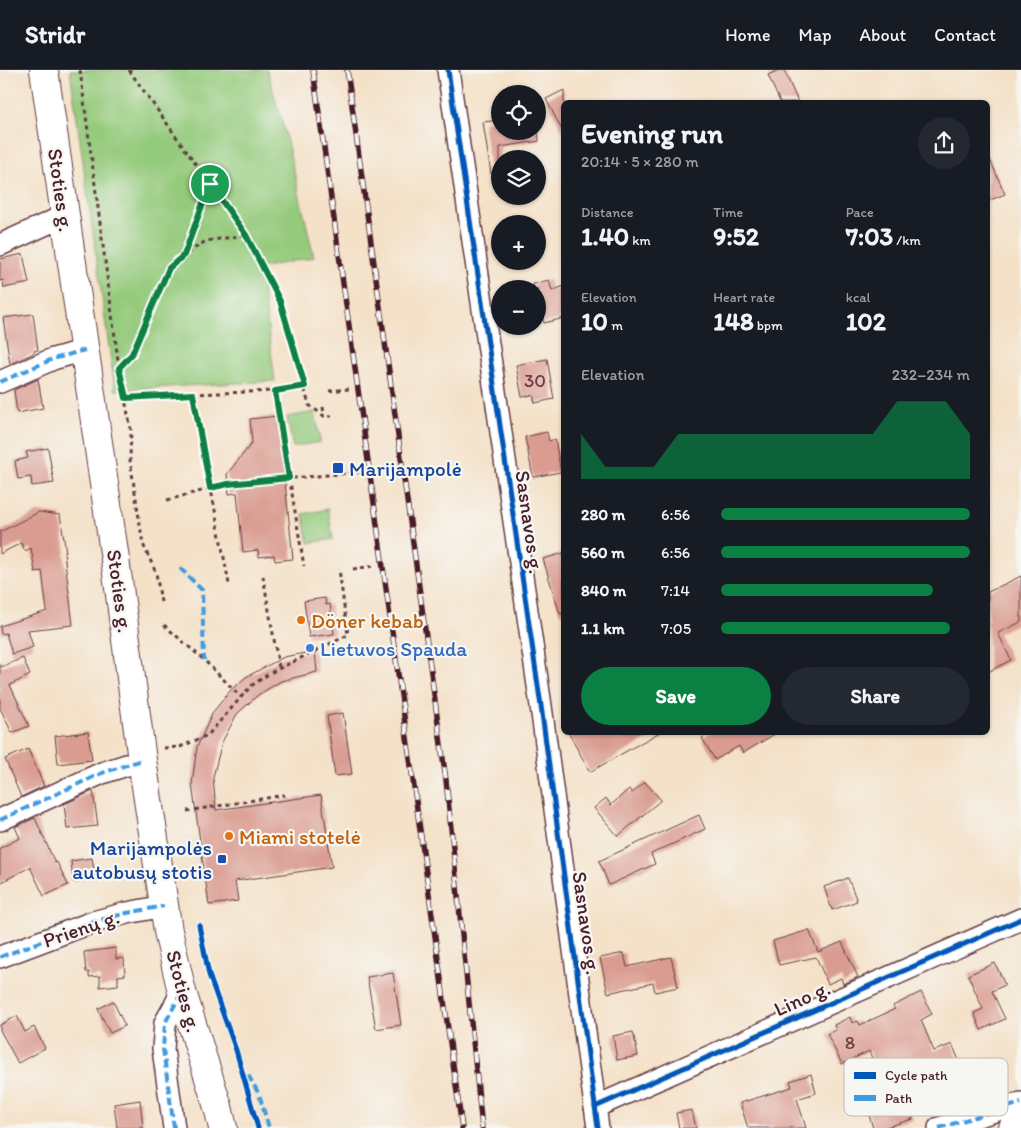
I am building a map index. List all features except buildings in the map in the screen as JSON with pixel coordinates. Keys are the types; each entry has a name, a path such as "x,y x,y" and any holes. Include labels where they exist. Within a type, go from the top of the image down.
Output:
{"main road":[{"name":"Stoties g.","path":"44,70 164,906 182,992 223,1121"},
{"path":"1013,1128 1021,1126"}],"street":[{"name":"Sasnavos g.","path":"448,70 541,706 598,1128"},
{"path":"0,245 64,216"},
{"path":"0,382 53,359 85,350"},
{"path":"0,820 141,755"},
{"name":"Prienų g.","path":"0,957 93,922 126,913 164,906"},
{"name":"Lino g.","path":"595,1107 1021,919"},
{"path":"174,1128 162,1049 165,1023 182,992"},
{"path":"1008,1107 1021,1103"},
{"path":"939,1128 978,1116"}],"path":[{"path":"80,70 119,368 131,430 130,460 143,544 156,573 161,602"},
{"path":"129,70 246,235 280,301 309,405 324,416 332,416"},
{"path":"184,255 210,184"},
{"path":"119,368 132,354 169,268 184,255 206,241 246,235"},
{"path":"126,398 275,391 305,386"},
{"path":"329,391 349,389"},
{"path":"275,391 304,566"},
{"path":"193,394 228,584"},
{"path":"322,407 324,416"},
{"path":"167,500 228,484 361,472"},
{"path":"353,570 374,566"},
{"path":"141,755 180,747 208,735 250,686 279,668 348,635 339,568"},
{"path":"264,576 279,668"},
{"path":"164,625 204,660 241,697"},
{"path":"187,811 250,803 285,795"}],"green space":[{"path":"70,70 267,70 284,129 314,257 260,268 275,381 115,390"},
{"path":"315,412 320,442 293,447 287,417"},
{"path":"328,509 333,539 309,543 303,514"}],"railway":[{"path":"313,70 462,1128"},
{"path":"347,70 446,780 482,1128"}],"marked path":[{"path":"0,382 53,359 85,350"},
{"path":"180,568 202,590 204,660"},
{"path":"0,820 102,773 142,760"},
{"path":"0,957 93,922 164,906"},
{"path":"174,1128 163,1049 165,1023 182,992"},
{"path":"248,1075 259,1094 269,1128"},
{"path":"1008,1107 1021,1103"},
{"path":"939,1128 978,1116"}],"cycle path":[{"path":"448,70 541,706 598,1128"},
{"path":"595,1107 1021,919"},
{"path":"199,925 209,975 236,1050 258,1128"}],"place":[{"name":"Marijampolė","path":"338,468"},
{"name":"Döner kebab","path":"301,620"},
{"name":"Lietuvos Spauda","path":"310,648"},
{"name":"Miami stotelė","path":"229,836"},
{"name":"Marijampolės autobusų stotis","path":"222,859"}],"route":[{"path":"210,184 246,235 280,301 305,386 275,391 289,478 228,484 210,488 193,394 126,398 119,368 132,354 169,268 184,255 210,184"}]}
